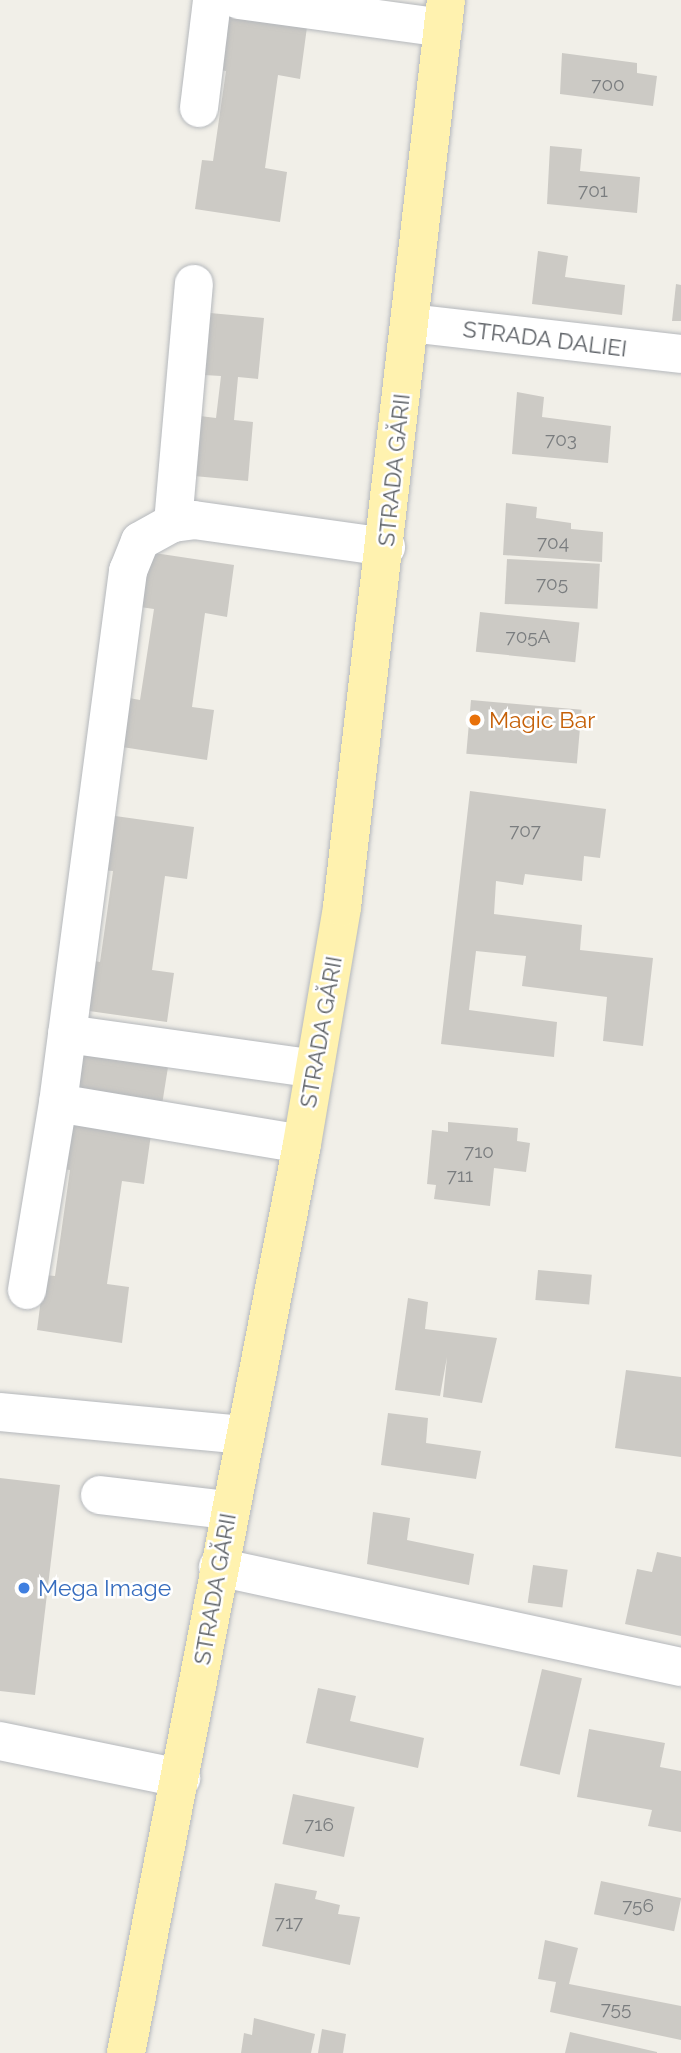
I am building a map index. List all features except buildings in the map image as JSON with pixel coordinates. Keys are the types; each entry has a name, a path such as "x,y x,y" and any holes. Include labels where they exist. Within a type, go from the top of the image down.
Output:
{"main road":[{"name":"STRADA GĂRII","path":"126,2053 181,1778 242,1435 302,1144 342,907 386,547 445,14"}],"street":[{"path":"200,108 212,0"},
{"path":"240,0 445,14"},
{"path":"173,523 194,284"},
{"name":"STRADA DALIEI","path":"410,323 681,354"},
{"path":"27,1290 58,1103 128,571 140,541 173,523 194,520 386,547"},
{"path":"67,1034 315,1069"},
{"path":"58,1103 302,1144"},
{"path":"0,1412 242,1435"},
{"path":"100,1495 228,1510"},
{"path":"218,1567 681,1667"},
{"path":"0,1741 181,1778"}],"place":[{"name":"Magic Bar","path":"475,720"},
{"name":"Mega Image","path":"24,1588"}]}
